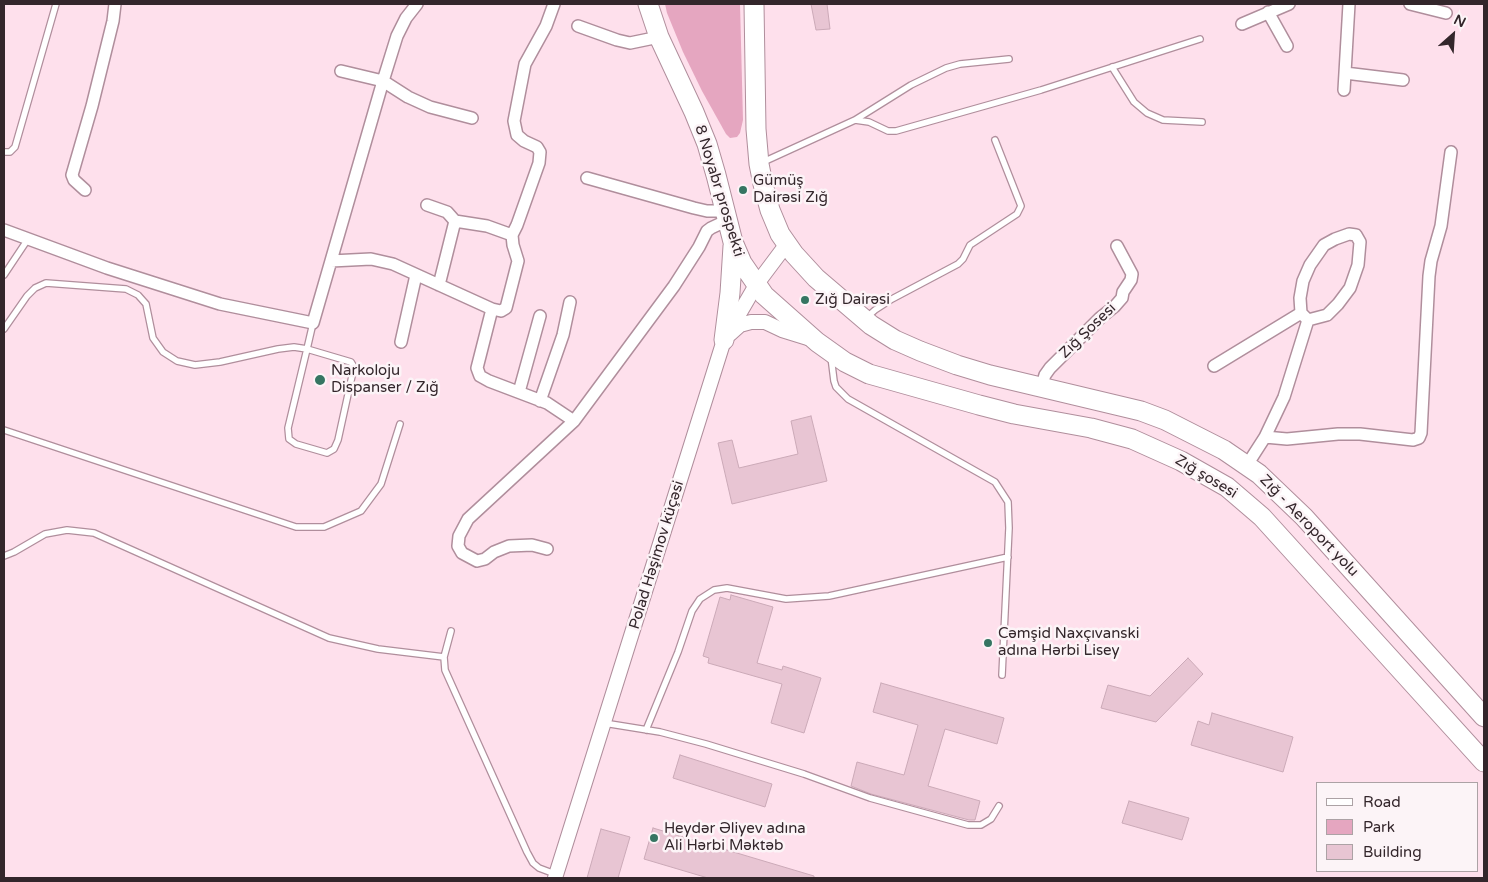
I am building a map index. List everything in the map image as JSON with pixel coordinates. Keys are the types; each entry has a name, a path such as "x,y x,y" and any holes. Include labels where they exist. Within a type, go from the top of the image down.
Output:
{"highway":[{"name":"8 Noyabr prospekti","path":"648,4 659,37 707,144 733,242 742,263 764,295 824,346"},
{"path":"754,4 756,129 760,164 775,225 786,245 816,278 864,320"},
{"path":"724,340 730,293 733,242"},
{"name":"Zığ - Aeroport yolu","path":"864,320 895,340 920,352 957,365 1041,388 1141,411 1196,434 1224,450 1247,465 1283,495 1484,717"},
{"name":"Zığ şosesi","path":"824,346 855,368 885,379 988,408 1091,428 1132,440 1182,461 1227,487 1262,517 1484,762"}],"street":[{"path":"85,190 74,180 72,175 92,106 113,20 115,4"},
{"path":"4,230 107,268 220,304 314,323 397,36 416,4"},
{"path":"331,261 372,259 393,264 492,309 501,311 506,308 518,261 512,234 539,163 540,152 536,147 516,135 514,121 525,64 546,26 554,4"},
{"path":"1242,24 1288,4"},
{"path":"1344,90 1350,4"},
{"path":"1410,4 1446,13"},
{"path":"1268,12 1286,46"},
{"path":"578,26 630,43 659,37"},
{"path":"341,71 383,81 408,97 430,107 472,118"},
{"path":"1345,73 1403,80"},
{"path":"1265,437 1287,439 1338,434 1360,434 1413,440 1419,438 1421,433 1429,276 1441,226 1451,152"},
{"path":"588,178 694,208 727,215"},
{"path":"427,204 447,212 455,221 487,226 512,234"},
{"path":"547,549 532,545 509,546 494,552 485,559 477,561 462,553 458,546 459,536 468,519 574,421 674,286 707,231 727,215"},
{"path":"439,285 455,221"},
{"path":"1214,366 1305,316 1326,315 1338,304 1350,288 1358,265 1360,242 1356,235 1349,234 1334,238 1324,245 1310,265 1300,298 1305,316 1284,397 1265,437 1247,465"},
{"name":"Polad Həşimov küçəsi","path":"556,876 724,340 756,285 786,245"},
{"name":"Zığ Şosesi","path":"1041,388 1045,375 1050,368 1122,298 1132,274 1117,246"},
{"path":"401,342 416,275"},
{"path":"540,401 563,335 570,302"},
{"path":"492,309 477,368 480,376 547,403 574,421"},
{"path":"519,392 540,316"},
{"path":"724,340 740,325 751,322 765,322 824,346"}],"lane":[{"path":"4,152 10,152 15,147 56,4"},
{"path":"855,120 869,122 888,131 896,131 1041,90 1200,39"},
{"path":"760,164 855,120 911,85 946,68 960,64 1010,59"},
{"path":"1112,67 1134,102 1147,113 1163,120 1202,122"},
{"path":"864,320 892,299 958,264 963,260 970,245 1017,214 1020,206 995,140"},
{"path":"4,275 28,239"},
{"path":"4,329 27,296 35,288 46,284 126,289 138,295 146,304 153,338 163,352 176,361 195,365 220,362 294,347 307,350 350,362 354,367 338,440 334,449 328,453 296,444 289,439 288,428 307,350 314,323"},
{"path":"824,346 836,387 848,399 995,482 1008,502 1009,528 1002,676"},
{"path":"4,430 296,527 324,528 361,511 381,484 400,424"},
{"path":"4,556 45,534 67,530 94,534 329,638 378,649 444,657"},
{"path":"646,730 678,652 692,611 700,599 714,590 727,588 786,599 829,596 1008,557"},
{"path":"451,632 444,657 446,670 527,852 539,868 556,876"},
{"path":"604,723 660,732 706,744 804,774 870,798 968,826 981,825 991,819 999,806"}],"green space":[{"path":"665,4 740,4 743,120 737,137 730,138 726,134 702,91 683,52"}],"building":[{"path":"811,4 827,4 830,29 816,30"},
{"path":"811,416 827,481 732,504 718,443 732,440 739,468 798,454 791,421"},
{"path":"731,595 773,607 757,663 782,670 783,666 821,678 804,733 771,723 782,684 708,663 709,658 703,656 720,597 730,600"},
{"path":"1188,658 1203,674 1156,722 1101,708 1108,685 1150,696"},
{"path":"881,683 1004,718 997,744 945,729 928,786 980,801 975,820 871,794 851,786 857,762 904,775 918,725 873,712"},
{"path":"1212,713 1293,737 1283,772 1191,745 1198,721 1209,725"},
{"path":"680,755 772,784 765,807 673,778"},
{"path":"1129,801 1189,818 1182,840 1122,823"},
{"path":"653,828 814,876 814,878 708,878 644,859"},
{"path":"601,829 630,837 618,878 587,878"}],"place":[{"name":"Gümüş Dairəsi Zığ","path":"743,190"},
{"name":"Zığ Dairəsi","path":"805,300"},
{"name":"Narkoloju Dispanser / Zığ","path":"320,380"},
{"name":"Cəmşid Naxçıvanski adına Hərbi Lisey","path":"988,643"},
{"name":"Heydər Əliyev adına Ali Hərbi Məktəb","path":"654,838"}]}
